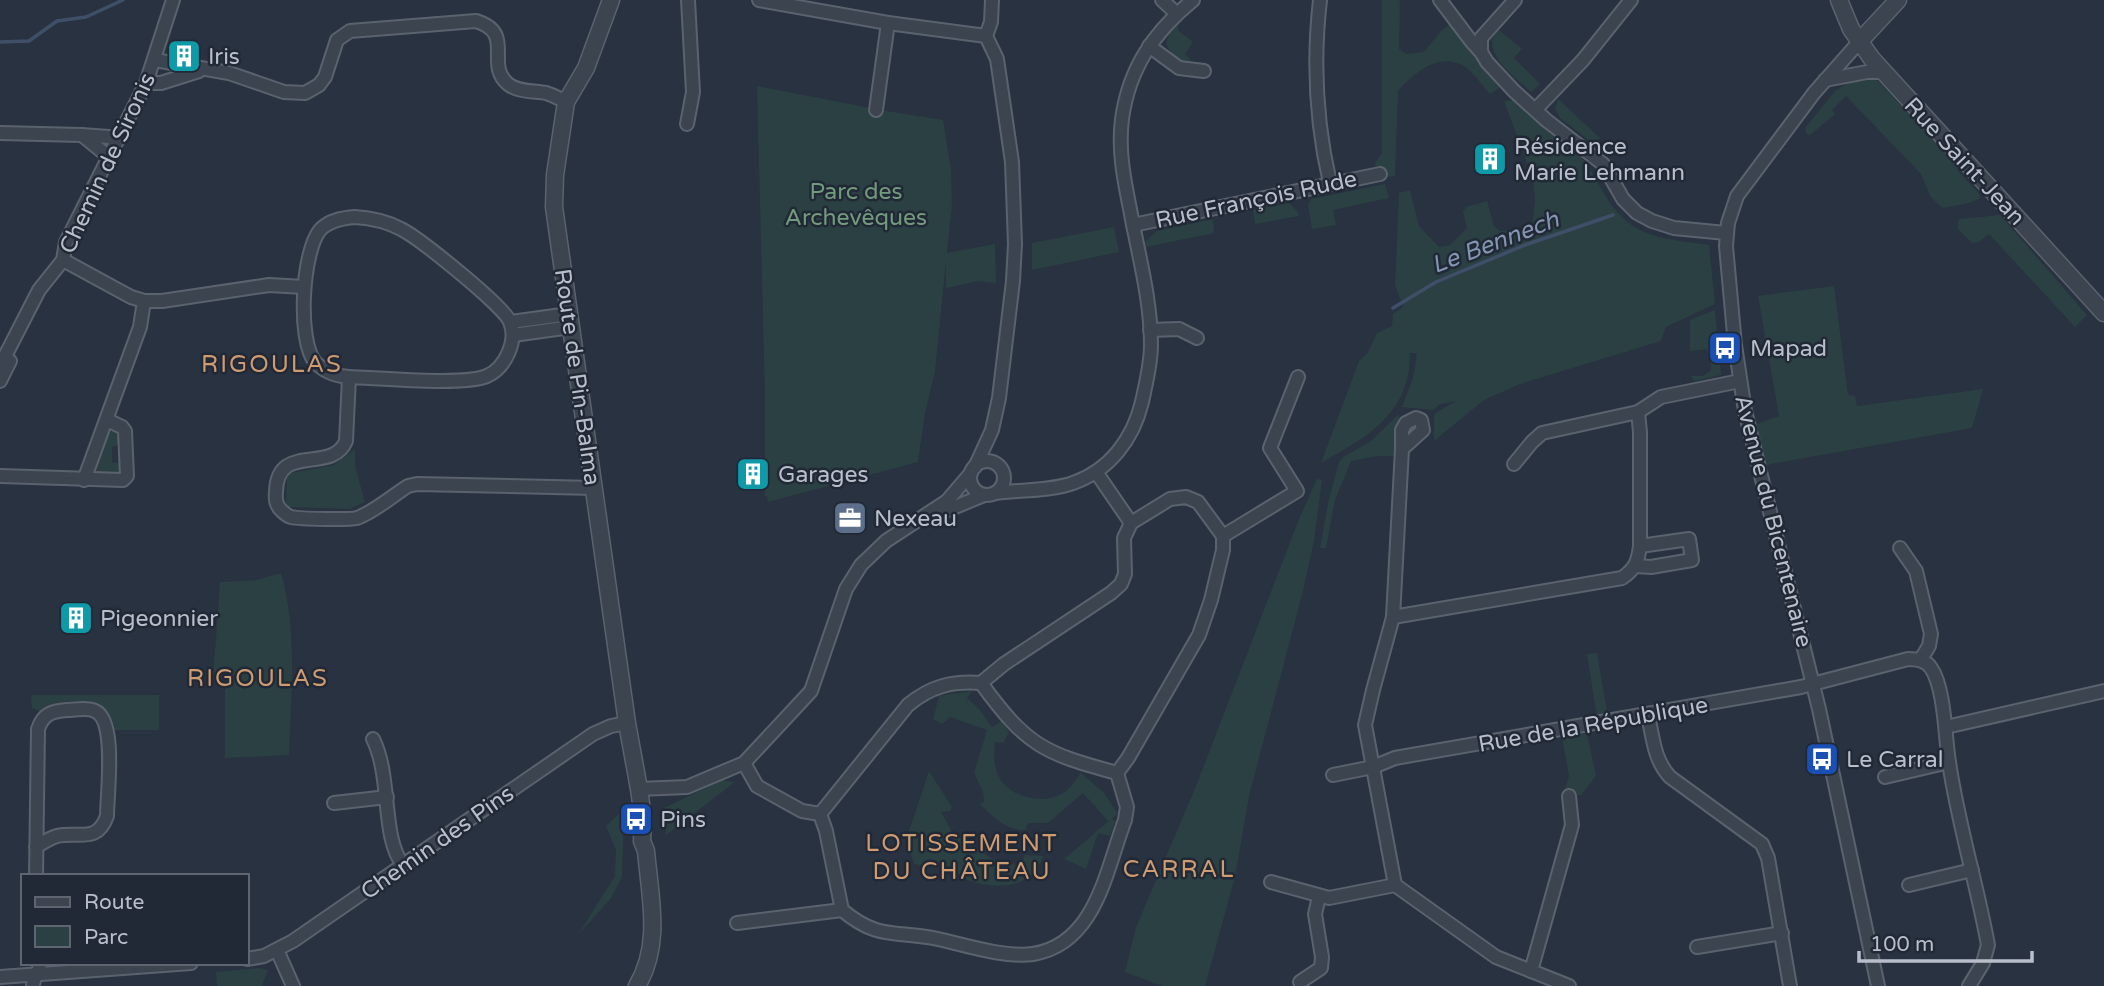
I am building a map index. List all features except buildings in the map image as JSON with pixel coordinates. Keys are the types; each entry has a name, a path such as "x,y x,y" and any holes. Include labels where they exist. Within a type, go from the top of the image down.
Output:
{"street":[{"name":"Chemin de Sironis","path":"0,366 46,281 63,260 65,242 146,83 173,0"},
{"name":"Route de Pin-Balma","path":"611,0 586,68 566,102 554,190 627,723 634,763 643,788 642,841 646,851 653,934 648,962 637,986"},
{"path":"688,0 693,92 688,124"},
{"path":"759,0 888,23 986,36"},
{"path":"916,523 989,494 1003,484 1001,469 992,446 992,430 1006,349 1015,244 1012,162 997,59 986,36 991,22 992,0"},
{"path":"1162,0 1177,14"},
{"path":"973,470 971,484 974,489 989,494 1072,484 1096,472 1111,460 1132,433 1139,416 1148,376 1150,330 1122,162 1122,119 1135,72 1149,46 1161,29 1193,0"},
{"path":"1320,0 1316,48 1318,104 1330,183"},
{"path":"1440,0 1487,62 1514,91 1603,164 1623,199 1637,213 1674,228 1726,233"},
{"path":"1481,52 1481,38 1515,0"},
{"name":"Rue Saint-Jean","path":"1839,0 1859,42 1884,72 2104,313"},
{"path":"1859,42 1898,0"},
{"path":"1536,109 1583,61 1624,3"},
{"path":"155,60 229,73 284,92 305,93 319,85 337,40 350,31 476,21 489,26 497,37 499,72 509,85 515,89 551,95 566,102"},
{"path":"876,110 888,23"},
{"name":"Avenue du Bicentenaire","path":"1859,42 1825,80 1737,196 1730,210 1726,233 1740,381 1752,442 1813,683 1878,986"},
{"path":"1149,46 1179,68 1204,71"},
{"path":"146,83 161,83 203,70"},
{"path":"1825,80 1867,72 1884,72"},
{"path":"0,133 109,136 118,140"},
{"path":"81,135 109,157"},
{"name":"Rue François Rude","path":"1133,225 1380,174"},
{"path":"372,218 400,228 497,304 512,328 505,360 498,369 478,379 349,377 332,374 322,369 310,353 306,342 304,287 311,253 320,229 340,219 372,218"},
{"path":"63,260 131,297 144,301 269,285 304,287"},
{"name":"Chemin de Sironis","path":"0,381 45,293 46,281"},
{"path":"84,480 140,327 144,301"},
{"path":"512,328 570,321"},
{"path":"1150,330 1179,329 1196,338"},
{"path":"349,377 344,446 329,455 288,464 276,478 275,501 279,508 291,517 358,517 408,486 417,484 594,488"},
{"path":"1223,536 1297,491 1270,447 1297,377"},
{"path":"1514,464 1542,433 1637,412 1661,397 1740,381"},
{"path":"1393,617 1622,578 1636,566 1640,546 1640,432 1637,412"},
{"path":"0,475 119,482 127,476 125,431 107,420"},
{"path":"643,788 687,787 744,763 811,691 853,575 873,552 947,501 973,470 992,430"},
{"path":"1402,449 1393,617 1366,725 1395,886 1496,957 1569,986"},
{"path":"973,470 987,462 1014,480 1036,488"},
{"path":"1096,472 1131,523"},
{"path":"820,814 908,705 923,693 938,686 959,682 981,683 1004,664 1111,593 1121,584 1125,574 1124,538 1131,523 1170,499 1186,497 1198,502 1223,536 1223,550 1211,600 1199,635 1117,773"},
{"path":"1636,566 1651,567 1692,560 1689,539 1640,546"},
{"path":"1900,548 1916,571 1931,634 1929,646 1921,659 1930,666 1935,676 1946,727 1949,762 1988,945 1983,963 1969,986"},
{"name":"Rue de la République","path":"1333,775 1373,767 1395,758 1648,715 1813,683 1908,659 1921,659"},
{"path":"981,683 1007,719 1041,748 1070,760 1117,773"},
{"path":"1946,727 2104,691"},
{"path":"36,847 58,836 90,835 104,824 107,816 108,733 102,716 94,710 55,711 41,720 38,729 36,847 36,874"},
{"path":"1648,715 1657,762 1662,769 1762,844 1768,858 1790,986"},
{"name":"Chemin des Pins","path":"248,959 277,950 306,933 593,734 627,723"},
{"path":"373,740 383,764 393,843 403,865"},
{"path":"1885,777 1949,762"},
{"path":"744,763 757,786 803,811 820,814"},
{"path":"820,814 842,910 865,928 883,933 924,936 1020,954 1033,954 1055,947 1071,937 1091,914 1125,820 1127,807 1117,773"},
{"path":"1531,971 1572,825 1569,796"},
{"path":"334,803 387,797"},
{"path":"1909,885 1972,870"},
{"path":"1271,883 1329,898 1395,886"},
{"path":"1300,982 1321,968 1322,957 1315,914 1319,897"},
{"path":"737,923 842,910"},
{"path":"1697,947 1782,933"},
{"path":"277,950 293,986"},
{"path":"0,977 163,965"}],"green space":[{"path":"1382,0 1400,0 1399,49 1406,54 1424,52 1450,24 1502,86 1490,94 1468,69 1448,61 1421,70 1398,91 1395,176 1382,178 1381,168 1374,165 1382,153"},
{"path":"1178,25 1178,30 1193,42 1185,54 1191,60 1185,64 1174,57 1166,44 1170,32"},
{"path":"1499,30 1522,49 1514,58 1540,84 1531,92 1496,55 1492,39"},
{"path":"1872,79 1878,81 1955,164 1980,195 1979,199 1942,208 1930,196 1921,174 1846,96 1832,110 1835,114 1810,135 1806,134 1805,128 1835,91 1849,82"},
{"name":"Parc des Archevêques","path":"757,86 943,120 951,170 952,205 947,253 995,244 996,283 978,281 946,288 946,261 935,372 925,413 918,462 768,502 765,496"},
{"path":"1558,99 1600,138 1594,144 1560,118 1555,108"},
{"path":"1513,100 1583,160 1609,202 1628,223 1649,234 1709,245 1715,304 1666,327 1661,341 1520,384 1484,400 1434,441 1434,414 1456,401 1440,404 1433,410 1402,407 1413,378 1417,353 1410,353 1409,372 1403,391 1386,418 1349,447 1321,463 1359,361 1367,354 1377,333 1392,326 1393,314 1403,307 1395,285 1399,193 1410,190 1419,226 1439,247 1450,245 1467,228 1463,212 1466,207 1487,201 1494,226 1500,231 1532,229 1535,199 1533,179 1504,101"},
{"path":"1385,184 1389,198 1333,210 1336,225 1312,229 1308,205 1311,199"},
{"path":"1289,203 1299,216 1255,224 1253,210"},
{"path":"2000,215 2087,315 2075,327 1989,234 1979,242 1972,243 1958,229 1960,219"},
{"path":"1213,219 1214,233 1146,247 1145,242 1157,231"},
{"path":"1114,227 1119,252 1032,270 1032,243"},
{"path":"1834,286 1848,395 1855,396 1857,406 1983,389 1972,428 1765,465 1754,425 1779,416 1758,296"},
{"path":"1715,310 1721,375 1694,381 1691,376 1703,376 1711,370 1707,349 1690,351 1690,320"},
{"path":"1399,414 1397,456 1377,456 1351,461 1335,500 1326,548 1320,548 1339,462 1371,441"},
{"path":"112,431 119,433 121,444 112,447 112,463 122,462 121,474 98,475 95,467 107,435"},
{"path":"355,449 355,466 365,502 350,509 289,507 286,503 287,476 334,465"},
{"path":"1317,479 1322,480 1314,541 1303,591 1249,796 1235,877 1205,986 1162,986 1125,972 1136,927 1196,786"},
{"path":"281,573 292,641 289,755 225,758 225,679 213,679 220,582 257,580"},
{"path":"1597,653 1608,717 1597,718 1587,654"},
{"path":"972,691 967,698 992,727 1001,721 1009,732 1003,743 995,742 994,758 998,775 1010,790 1029,798 1058,796 1072,785 1081,773 1104,793 1118,814 1112,818 1115,822 1110,836 1098,833 1086,869 1064,859 1110,820 1108,821 1083,793 1048,823 1028,823 1026,830 1006,826 980,804 984,802 983,792 974,773 987,730 950,717 942,724 933,719 939,696"},
{"path":"31,695 159,695 159,730 115,730 112,719 105,711 85,702 62,703 42,712 32,708"},
{"path":"1587,733 1596,776 1581,795 1563,796 1569,776 1562,737"},
{"path":"929,771 952,807 950,811 941,812 953,833 1000,864 1023,865 1024,855 1043,856 1031,875 1013,884 992,886 967,880 947,868 914,864 906,840"},
{"path":"722,780 735,782 666,835 664,808"},
{"path":"624,809 622,877 611,898 578,935 615,876 616,850 606,826"},
{"path":"259,968 268,970 262,986 217,986 216,972"}],"waterway":[{"path":"0,42 29,41 57,21 86,17 123,0"},
{"name":"Le Bennech","path":"1393,308 1436,282 1525,245 1613,215"}],"place":[{"name":"Iris","path":"184,56"},
{"name":"Résidence Marie Lehmann","path":"1490,159"},
{"name":"Mapad","path":"1725,348"},
{"name":"Garages","path":"753,474"},
{"name":"Nexeau","path":"850,518"},
{"name":"Pigeonnier","path":"76,618"},
{"name":"Le Carral","path":"1822,759"},
{"name":"Pins","path":"636,819"}],"district":[{"name":"RIGOULAS","path":"272,364"},
{"name":"RIGOULAS","path":"258,678"},
{"name":"LOTISSEMENT DU CHÂTEAU","path":"962,857"},
{"name":"CARRAL","path":"1179,869"}]}
